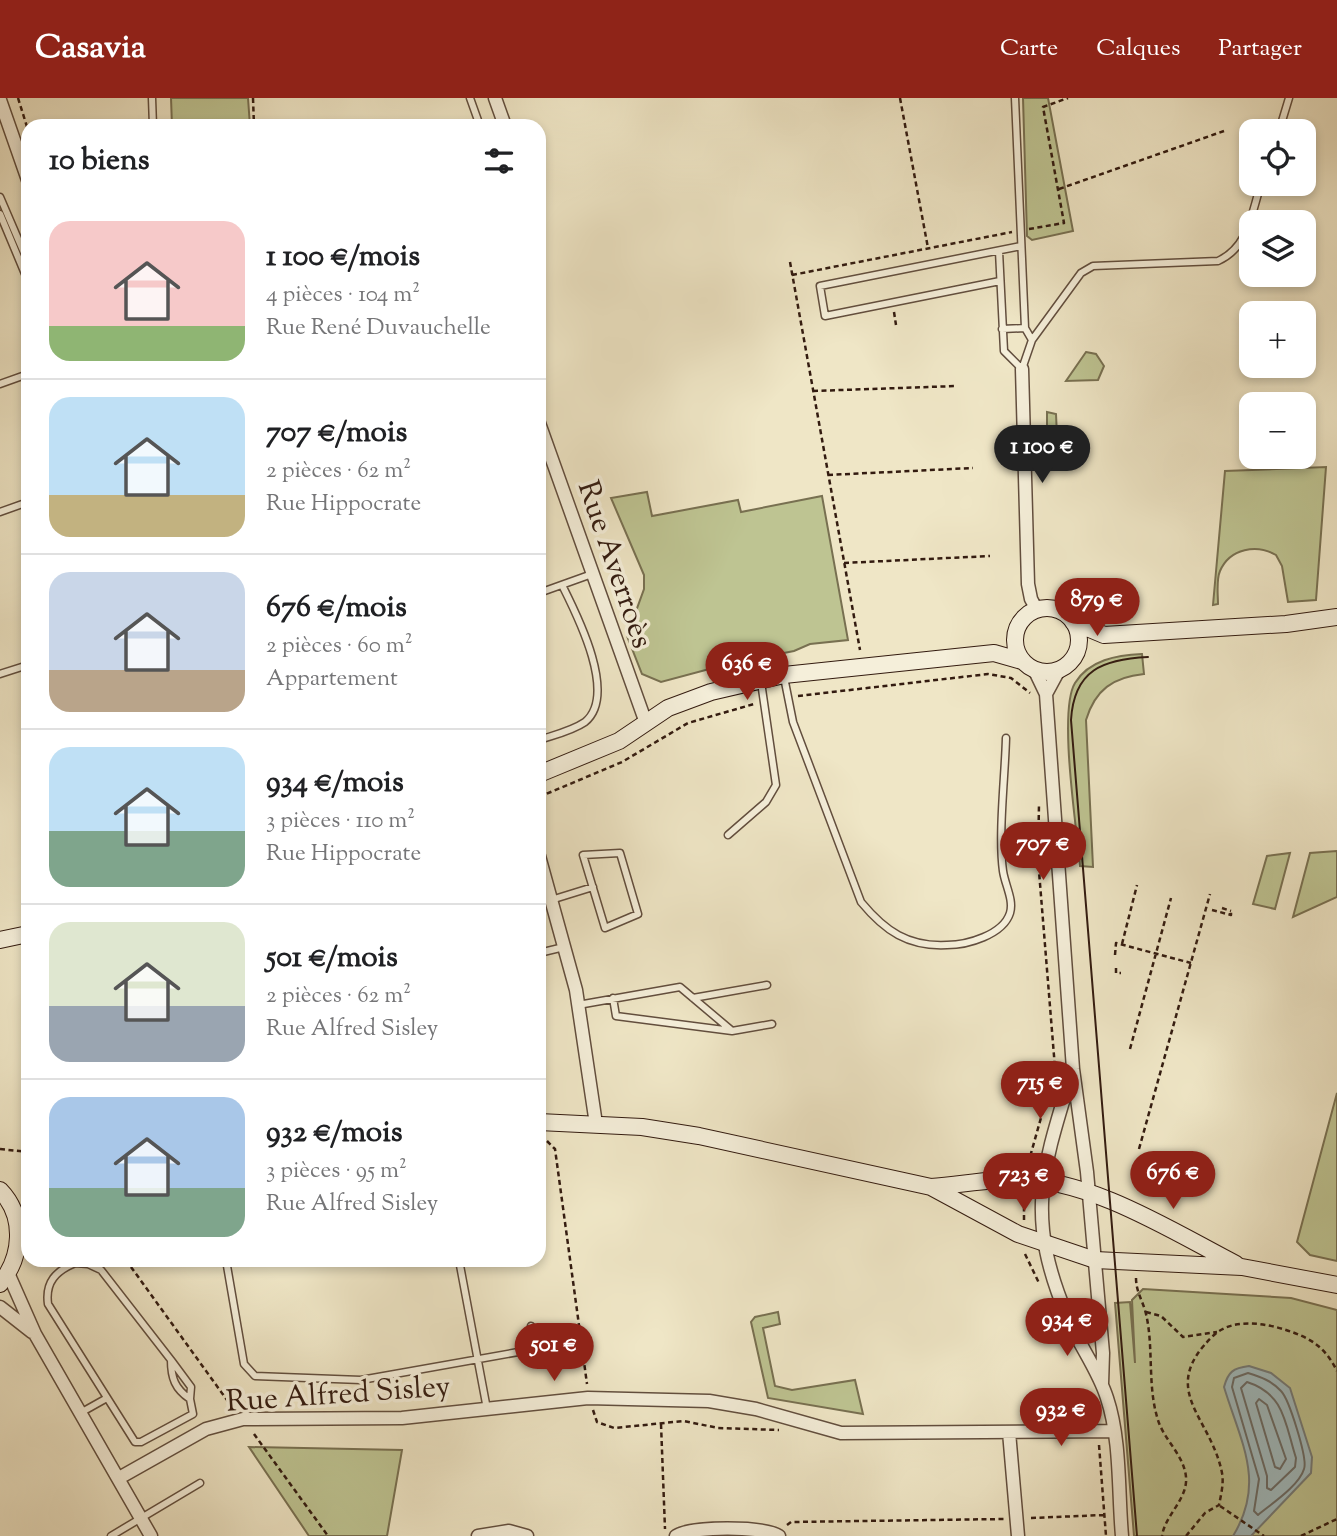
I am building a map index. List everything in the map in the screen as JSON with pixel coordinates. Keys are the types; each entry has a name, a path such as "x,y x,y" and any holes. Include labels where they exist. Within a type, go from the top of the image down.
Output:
{"main road":[{"path":"1028,665 1016,649 1015,637 1019,625 1037,610 1054,609 1073,622 1104,635"},
{"path":"546,771 620,741 646,723 689,700 784,675 994,653 1028,665 1059,670 1087,644 1104,635 1261,625 1337,617"},
{"path":"1073,622 1079,639 1075,656"},
{"path":"994,653 1015,637"},
{"path":"0,940 21,936"},
{"path":"546,1122 642,1127 699,1136 931,1187 1018,1234 1095,1260 1135,1265 1242,1267 1337,1285"},
{"path":"931,1187 1017,1179 1089,1194 1147,1218 1242,1267"},
{"path":"0,1190 20,1208 17,1221 21,1234"},
{"path":"4,1279 21,1244"}],"street":[{"path":"495,98 502,119"},
{"path":"0,100 21,160"},
{"path":"1022,369 1028,584 1037,610"},
{"name":"Rue Averroès","path":"546,443 646,723"},
{"path":"1028,665 1046,694 1073,1069 1089,1194 1102,1384 1114,1431 1122,1536"},
{"path":"1046,694 1059,670"},
{"path":"546,882 578,1005 596,1124"},
{"path":"1073,1069 1041,1182 1043,1244 1066,1315 1102,1384"},
{"path":"4,1279 151,1536"},
{"path":"0,1307 35,1334"},
{"name":"Rue Alfred Sisley","path":"119,1478 206,1429 243,1419 402,1418 587,1398 709,1401 756,1409 841,1433 1114,1431"},
{"path":"1009,1432 1018,1536"},
{"path":"676,1536 691,1530 761,1530 778,1535"},
{"path":"478,1536 509,1531 527,1536"}],"lane":[{"path":"152,98 153,119"},
{"path":"470,98 478,119"},
{"path":"1015,98 1025,328 1032,340"},
{"path":"1283,119 1289,98"},
{"path":"999,251 1004,351 1022,369 1032,340 1080,273 1093,266 1218,261 1233,254 1241,244 1257,196"},
{"path":"0,197 21,246"},
{"path":"0,214 21,264"},
{"path":"1000,281 825,316 820,286 1021,246"},
{"path":"1002,329 1025,328"},
{"path":"0,384 21,376"},
{"path":"0,512 21,504"},
{"path":"546,591 592,574"},
{"path":"546,737 584,722 593,712 599,695 597,675 574,609 562,585"},
{"path":"0,674 21,667"},
{"path":"784,675 793,722 861,902 879,923 902,939 926,946 961,945 999,929 1010,915 1012,905 1003,870 1006,738"},
{"path":"728,835 766,802 776,785 761,680"},
{"path":"620,853 638,914 605,928 593,887 583,855 620,853"},
{"path":"551,900 593,887"},
{"path":"546,951 564,947"},
{"path":"693,998 767,985"},
{"path":"578,1005 680,987 732,1031"},
{"path":"613,999 617,1016 732,1031 772,1024"},
{"path":"65,1267 54,1276 47,1292 48,1304 135,1442 141,1443 193,1414 191,1387 101,1270 94,1267"},
{"path":"227,1267 244,1364 255,1376 361,1380 535,1349 531,1326"},
{"path":"460,1267 487,1409"},
{"path":"171,1360 171,1374 178,1391 190,1399"},
{"path":"82,1412 107,1398"},
{"path":"111,1536 200,1483"}],"path":[{"path":"18,98 25,119"},
{"path":"253,98 254,119"},
{"path":"900,98 928,248"},
{"path":"792,275 1064,223 1043,107 1068,98"},
{"path":"1058,190 1224,131"},
{"path":"790,262 863,667"},
{"path":"813,391 957,386"},
{"path":"828,475 973,468"},
{"path":"844,563 990,556"},
{"path":"1122,944 1137,885"},
{"path":"1139,1149 1210,894"},
{"path":"1130,1049 1171,898"},
{"path":"1212,910 1231,915 1231,911 1222,908"},
{"path":"1115,955 1114,943 1191,962"},
{"path":"1116,968 1116,973 1121,973"},
{"path":"547,1141 555,1149 587,1387"},
{"path":"0,1149 21,1151"},
{"path":"1135,1265 1136,1290 1146,1311 1153,1363 1153,1402 1158,1423 1180,1458 1186,1476 1185,1488 1162,1536"},
{"path":"131,1267 214,1386 243,1419 328,1536"},
{"path":"1146,1311 1161,1316 1183,1337 1252,1323 1272,1325 1320,1344 1337,1371"},
{"path":"1218,1332 1195,1354 1187,1379 1189,1398 1216,1452 1223,1476 1219,1505"},
{"path":"661,1424 663,1520 667,1536"},
{"path":"1219,1505 1264,1536"},
{"path":"1186,1536 1205,1513 1219,1505"},
{"path":"778,1535 791,1522 1104,1515"},
{"path":"1301,1536 1337,1519"}],"green space":[{"path":"171,98 248,98 250,119 172,119"},
{"path":"1023,98 1048,98 1073,231 1032,240 1027,236"},
{"path":"1086,352 1096,354 1104,366 1098,380 1066,381"},
{"path":"1047,412 1056,414 1058,458 1047,457"},
{"path":"1326,467 1316,600 1288,602 1282,566 1276,555 1253,549 1237,553 1224,563 1218,579 1218,604 1213,605 1225,471"},
{"path":"647,492 652,516 738,500 741,512 822,496 848,640 810,644 794,651 728,664 661,682 642,674 627,636 644,589 644,575 611,498"},
{"path":"1142,654 1144,674 1123,678 1107,687 1094,701 1086,720 1093,867 1080,866 1068,743 1070,697 1081,675 1096,664 1104,660"},
{"path":"1337,851 1337,897 1293,917 1310,853"},
{"path":"1290,853 1275,909 1253,904 1267,856"},
{"path":"1337,1093 1337,1261 1310,1255 1297,1242"},
{"path":"1143,1289 1291,1298 1337,1310 1337,1536 1134,1536 1115,1303 1130,1302 1135,1363 1132,1300"},
{"path":"778,1312 780,1324 763,1328 775,1386 792,1390 855,1380 863,1414 768,1398 751,1322 755,1317"},
{"path":"249,1447 402,1450 387,1536 309,1536"}],"water":[{"path":"1249,1366 1271,1373 1290,1388 1312,1457 1311,1473 1251,1536 1233,1536 1243,1516 1249,1480 1243,1445 1224,1387 1232,1372"}],"tram line":[{"path":"1137,1536 1071,720 1078,689 1094,670 1117,661 1148,657"}]}
